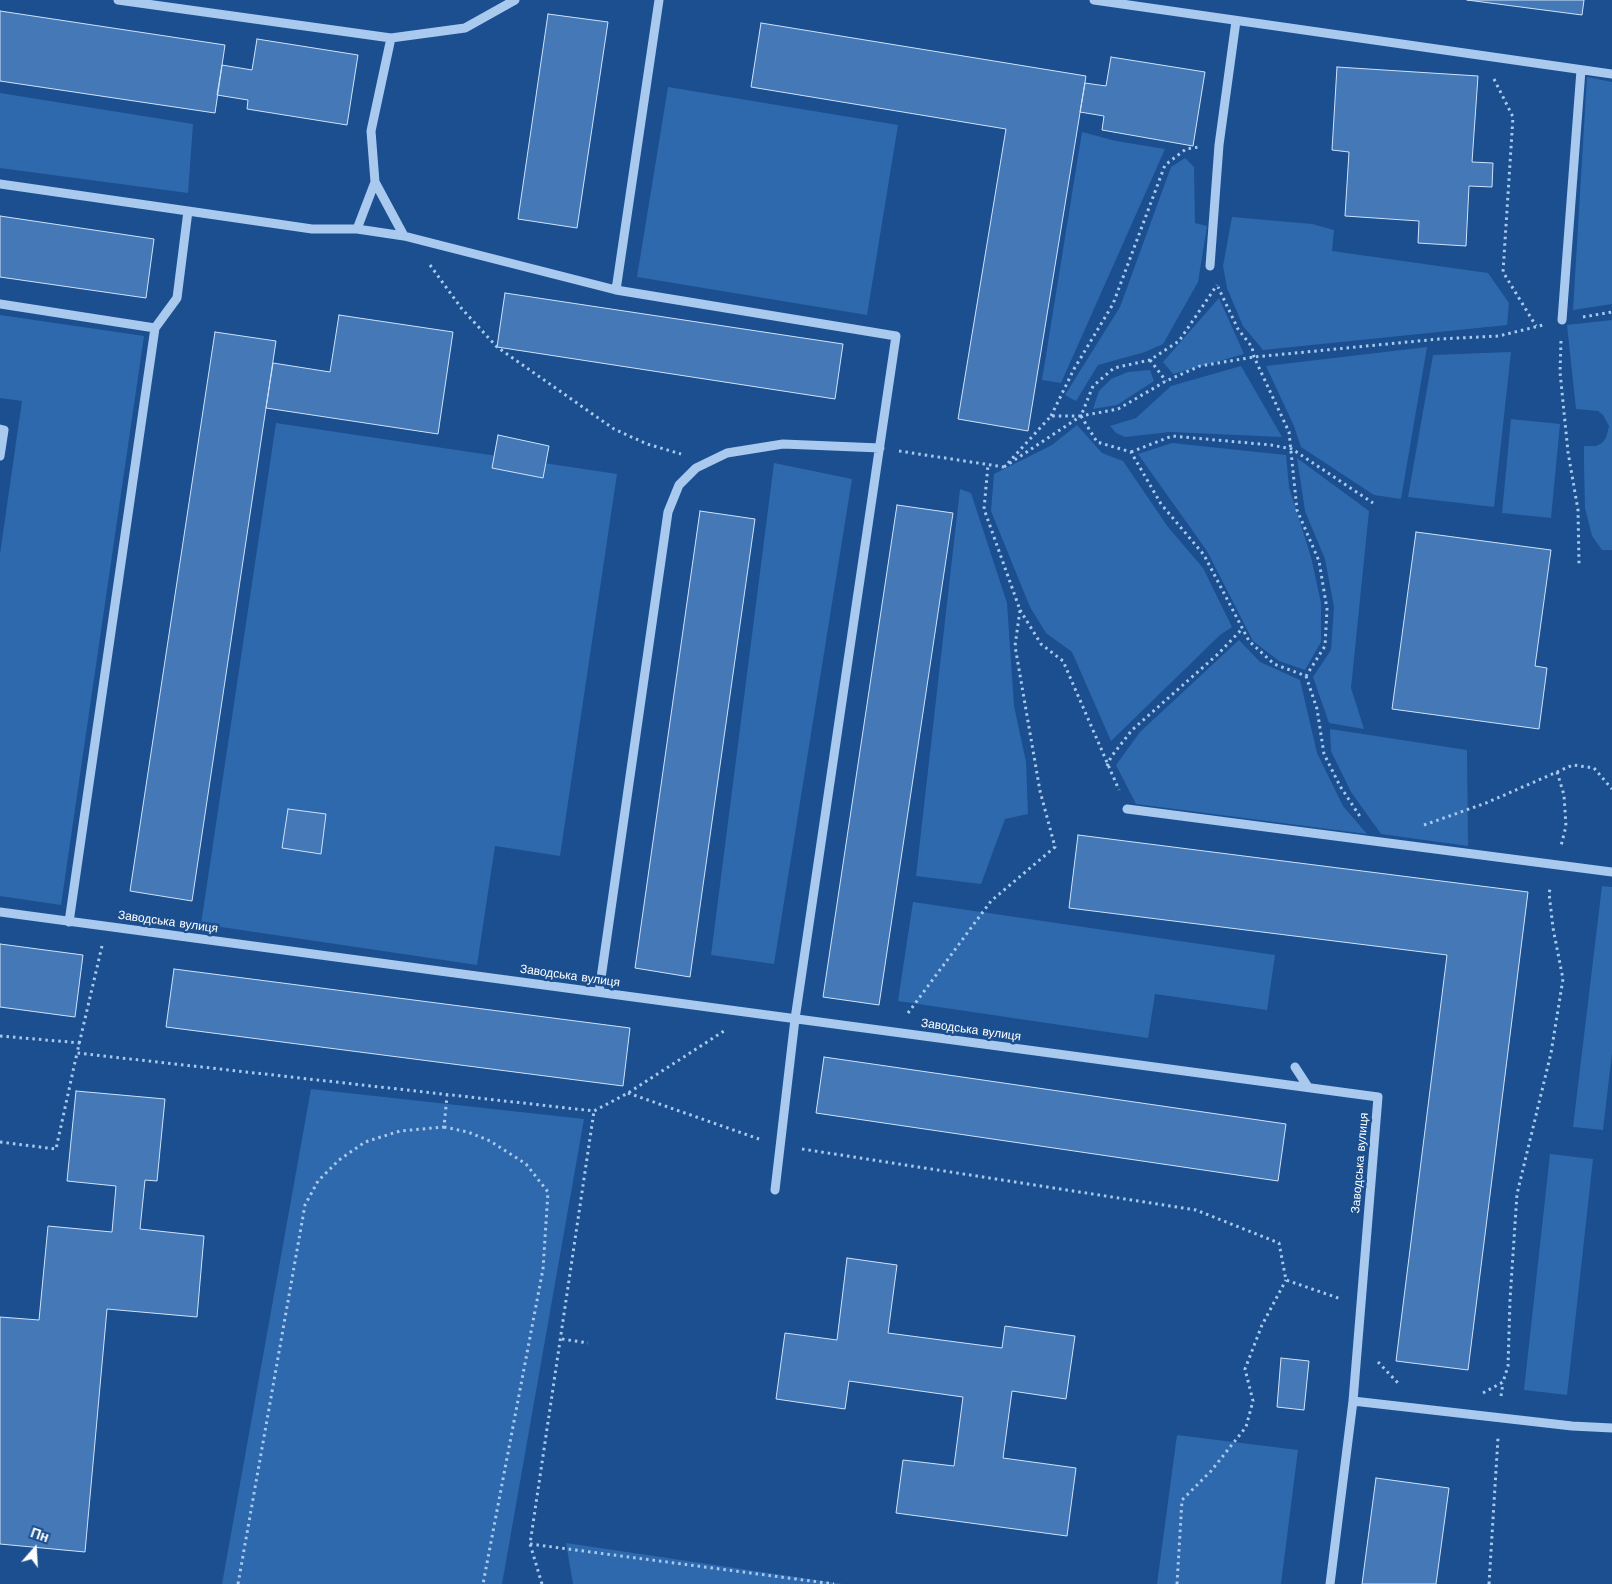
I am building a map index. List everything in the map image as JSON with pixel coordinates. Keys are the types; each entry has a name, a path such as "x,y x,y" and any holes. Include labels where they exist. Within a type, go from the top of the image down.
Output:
{"lane":[{"path":"118,0 391,38 465,28 515,0"},
{"path":"616,290 658,0"},
{"path":"1094,0 1612,74"},
{"path":"1210,266 1219,145 1236,20"},
{"path":"358,229 375,182 372,131 391,38"},
{"path":"1562,320 1581,70"},
{"path":"375,182 407,237"},
{"path":"0,184 312,229 358,229 407,237 616,290 896,336 795,1019 775,1190"},
{"path":"69,922 155,328 177,298 188,211"},
{"path":"0,304 155,328"},
{"path":"0,429 4,430 0,456"},
{"path":"599,992 668,512 679,485 696,468 726,453 783,444 880,448"},
{"path":"1128,809 1612,872"},
{"name":"Заводська вулиця","path":"0,912 1378,1097 1353,1401 1330,1584"},
{"path":"1295,1067 1308,1087"},
{"path":"1353,1401 1500,1418 1612,1428"}],"path":[{"path":"1487,56 1496,85 1513,117 1503,272 1536,326"},
{"path":"1004,467 1051,416 1074,369 1113,304 1164,164 1186,149 1219,145"},
{"path":"407,237 462,309 497,347 614,429 647,444 676,452 704,465"},
{"path":"1210,266 1238,329 1252,347 1254,357 1289,432 1297,510 1319,561 1327,609 1325,646 1306,676"},
{"path":"880,448 1004,467 1081,416 1093,386 1114,368 1150,360 1179,341 1218,286"},
{"path":"1051,416 1081,416 1118,409 1166,381 1200,366 1254,357 1439,339 1498,336 1562,320 1612,312"},
{"path":"1562,320 1560,372 1568,452 1578,510 1579,564"},
{"path":"1150,360 1166,381"},
{"path":"1081,416 1097,442 1131,452 1172,436 1272,445 1292,449 1374,504"},
{"path":"1131,452 1161,504 1204,556 1249,641 1274,664 1306,676"},
{"path":"988,465 984,509 1020,610 1041,644 1063,662 1128,809"},
{"path":"895,1032 991,901 1055,847 1040,791 1015,646 1020,610"},
{"path":"1108,766 1111,757 1132,730 1211,660 1242,628"},
{"path":"1306,676 1317,709 1324,754 1340,786 1363,822 1381,841"},
{"path":"1420,826 1486,803 1573,764 1594,768 1612,789"},
{"path":"1489,1584 1503,1382 1508,1366 1517,1194 1551,1053 1564,979 1553,928 1550,893 1566,826 1564,795 1557,772"},
{"path":"0,1142 56,1149 107,926"},
{"path":"77,1053 594,1111 628,1093 752,1012"},
{"path":"0,1036 81,1043"},
{"path":"628,1093 780,1146 1196,1210 1279,1243 1286,1280 1262,1325 1246,1369 1253,1401 1246,1428 1211,1471 1182,1500 1177,1584"},
{"path":"444,1127 448,1096"},
{"path":"542,1584 530,1544 562,1339 594,1111"},
{"path":"238,1584 305,1205 318,1181 339,1160 365,1142 400,1131 444,1127 468,1132 490,1141 526,1164 548,1192 543,1269 483,1584"},
{"path":"1286,1280 1361,1305"},
{"path":"562,1339 588,1343"},
{"path":"1376,1354 1378,1362 1397,1383 1406,1385"},
{"path":"1475,1392 1484,1393 1503,1382"},
{"path":"530,1544 834,1584"}],"shaded area":[{"path":"1587,77 1612,82 1612,304 1573,310"},
{"path":"668,87 898,125 867,315 637,277"},
{"path":"0,93 193,124 188,193 0,168"},
{"path":"1082,132 1116,141 1165,149 1061,383 1042,380"},
{"path":"1185,158 1194,167 1195,223 1207,226 1198,282 1163,344 1145,352 1098,365 1076,401 1065,395 1120,307 1171,167"},
{"path":"1232,217 1312,224 1334,230 1332,251 1488,273 1509,303 1507,325 1263,350 1243,326 1227,288 1223,266"},
{"path":"1219,298 1244,354 1173,374 1163,362"},
{"path":"0,315 144,336 61,905 0,896 0,554 22,401 0,398"},
{"path":"1612,320 1612,550 1602,550 1592,536 1585,508 1584,446 1596,446 1602,443 1606,438 1609,426 1603,415 1598,411 1576,409 1567,325"},
{"path":"1427,347 1401,499 1374,495 1301,447 1294,426 1266,366"},
{"path":"1511,352 1494,507 1408,497 1433,355"},
{"path":"1241,366 1282,437 1170,432 1125,437 1116,433 1110,426 1136,418 1171,386"},
{"path":"1150,370 1154,381 1117,405 1093,409 1099,391 1111,379 1128,372"},
{"path":"1511,419 1560,424 1551,518 1502,513"},
{"path":"276,423 617,474 560,856 495,846 477,965 201,924"},
{"path":"1077,425 1102,453 1123,461 1168,527 1203,568 1232,627 1220,635 1111,741 1072,652 1046,633 1030,607 991,511 994,474 1052,445"},
{"path":"1172,443 1286,455 1289,487 1311,557 1321,603 1321,642 1305,670 1279,661 1253,641 1207,551 1138,454"},
{"path":"1297,458 1369,511 1351,688 1364,729 1329,723 1313,677 1331,650 1334,607 1325,559 1305,511"},
{"path":"774,463 852,479 774,964 711,955"},
{"path":"960,489 971,493 1007,603 1014,706 1026,762 1028,814 1005,819 981,884 916,876"},
{"path":"1239,640 1260,662 1300,680 1317,753 1343,806 1367,834 1136,804 1116,765 1140,732"},
{"path":"1330,729 1467,750 1468,846 1381,834 1351,792 1331,751"},
{"path":"1602,886 1612,887 1612,1053 1603,1130 1573,1127"},
{"path":"913,902 1275,955 1267,1010 1155,994 1148,1038 898,1001"},
{"path":"311,1089 584,1119 502,1584 222,1584"},
{"path":"1550,1154 1593,1159 1567,1395 1524,1390"},
{"path":"1177,1435 1298,1450 1281,1584 1157,1584"},
{"path":"566,1543 843,1584 573,1584"}],"building":[{"path":"1467,0 1584,0 1582,15"},
{"path":"0,11 225,45 215,113 0,81"},
{"path":"548,14 608,22 577,228 518,219"},
{"path":"761,23 1086,76 1028,431 958,419 1006,129 751,87"},
{"path":"257,39 358,55 347,125 247,109 248,100 217,95 222,65 252,70"},
{"path":"1111,57 1205,72 1193,146 1102,130 1104,116 1080,112 1085,83 1106,86"},
{"path":"1337,67 1478,76 1472,162 1493,163 1492,187 1469,186 1466,246 1418,243 1419,221 1345,216 1349,152 1332,150"},
{"path":"0,216 154,239 146,298 0,277"},
{"path":"505,293 843,344 835,399 497,347"},
{"path":"339,315 453,332 438,434 266,408 273,363 330,372"},
{"path":"215,332 276,341 192,901 130,891"},
{"path":"498,435 549,446 543,478 492,468"},
{"path":"897,505 953,513 879,1005 823,997"},
{"path":"700,511 755,519 690,977 635,968"},
{"path":"1416,532 1551,550 1535,666 1547,668 1539,729 1392,709"},
{"path":"288,809 326,814 321,854 282,848"},
{"path":"1078,835 1528,892 1468,1370 1396,1361 1447,955 1069,908"},
{"path":"0,944 83,955 75,1017 0,1007"},
{"path":"174,969 630,1028 623,1086 166,1027"},
{"path":"824,1057 1286,1124 1278,1181 816,1113"},
{"path":"76,1091 165,1099 157,1181 145,1180 140,1229 204,1236 197,1317 107,1309 85,1552 0,1544 0,1317 39,1320 48,1226 112,1232 116,1186 67,1181"},
{"path":"847,1258 897,1265 888,1333 1002,1348 1005,1326 1075,1336 1066,1399 1012,1391 1003,1458 1076,1468 1067,1536 896,1513 903,1460 954,1466 963,1397 849,1381 845,1409 776,1399 785,1333 837,1340"},
{"path":"1281,1358 1309,1361 1304,1410 1277,1407"},
{"path":"1376,1478 1449,1488 1436,1584 1362,1584"}]}
